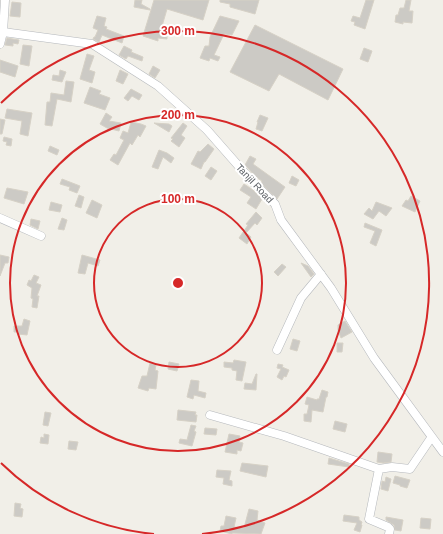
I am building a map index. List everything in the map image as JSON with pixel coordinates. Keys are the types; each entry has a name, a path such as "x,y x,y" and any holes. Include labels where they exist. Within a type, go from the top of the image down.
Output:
{"street":[{"path":"0,44 3,32 5,0"},
{"name":"Tanjil Road","path":"3,32 92,44 158,86 207,130 250,179 275,204 281,220 331,288 374,358 431,438 443,452"},
{"path":"0,218 41,236"},
{"path":"277,350 301,298 321,274"},
{"path":"210,415 284,436 379,469 392,466 410,469 431,438"},
{"path":"379,469 369,519 390,528 389,534"}],"building":[{"path":"135,0 142,0 141,4 150,10 134,7"},
{"path":"154,0 209,0 203,20 167,9 160,33 167,34 167,39 158,38 158,41 143,36"},
{"path":"220,0 259,0 255,14 230,7 230,4 220,2"},
{"path":"366,0 374,0 365,29 354,25 355,22 351,21 353,16 360,18"},
{"path":"406,0 411,0 409,11 413,11 412,23 403,22 403,24 395,22 396,15 398,15 400,8 404,8"},
{"path":"12,2 21,3 20,17 10,16"},
{"path":"97,16 106,18 104,26 107,27 106,29 124,36 122,43 102,35 99,42 93,39 98,30 93,28"},
{"path":"220,16 239,21 232,35 224,34 214,55 220,57 218,61 210,58 209,61 200,58 205,46 209,46 210,37"},
{"path":"255,25 343,69 328,100 279,74 269,91 230,72"},
{"path":"7,38 19,40 18,44 13,43 13,46 5,45"},
{"path":"23,45 32,46 29,66 20,64"},
{"path":"124,46 132,50 131,52 143,57 142,61 128,56 126,59 119,55"},
{"path":"364,48 372,51 368,62 360,59"},
{"path":"87,54 94,56 89,70 95,72 92,83 80,79"},
{"path":"0,60 18,66 15,77 0,72"},
{"path":"153,66 160,70 155,78 149,74"},
{"path":"60,70 66,72 62,82 52,80 53,75 59,76"},
{"path":"120,70 128,74 123,84 116,81"},
{"path":"66,81 74,82 71,102 57,99 52,126 45,125 47,102 50,102 51,93 64,95"},
{"path":"90,87 101,91 99,94 110,98 105,110 84,103"},
{"path":"131,89 142,95 139,100 132,96 128,101 124,98"},
{"path":"7,109 32,113 28,136 20,134 22,121 5,118"},
{"path":"106,113 112,117 109,121 121,123 119,131 107,128 100,124"},
{"path":"260,115 268,118 262,131 256,129"},
{"path":"0,119 5,120 2,134 0,134"},
{"path":"131,122 146,126 140,137 138,135 132,145 130,143 118,165 110,160 114,154 116,155 124,140 120,138 123,131 128,133"},
{"path":"154,123 169,124 172,126 169,132"},
{"path":"183,123 187,126 181,135 185,138 179,147 171,141 173,139 171,138"},
{"path":"4,137 12,139 11,146 6,145 7,142 3,141"},
{"path":"208,144 214,149 204,162 201,169 191,164 198,151 200,152"},
{"path":"50,146 59,150 57,155 48,151"},
{"path":"159,150 174,158 171,163 163,157 158,169 152,167"},
{"path":"250,156 256,159 253,164 285,187 277,199 261,183 262,181 245,165"},
{"path":"211,167 217,171 211,180 205,176"},
{"path":"292,176 299,180 296,186 289,183"},
{"path":"62,179 80,186 77,193 69,190 70,187 60,184"},
{"path":"244,184 262,199 256,209 247,203 251,197 240,190"},
{"path":"7,188 28,192 24,204 4,198"},
{"path":"79,195 84,197 81,208 75,206"},
{"path":"411,196 420,201 415,212 402,206"},
{"path":"92,200 102,205 97,218 86,213"},
{"path":"51,202 62,205 60,212 49,210"},
{"path":"376,202 392,208 386,216 379,211 373,219 364,214 369,208 372,211"},
{"path":"256,212 262,218 257,225 255,223 246,233 251,237 247,244 239,238 248,225 246,224"},
{"path":"62,218 67,220 64,230 58,229"},
{"path":"31,219 40,221 38,229 30,225"},
{"path":"365,223 382,230 376,246 370,243 375,231 364,227"},
{"path":"0,255 9,257 8,263 5,263 0,276"},
{"path":"82,255 100,260 98,266 88,263 85,274 78,273"},
{"path":"301,263 308,266 314,274 311,277"},
{"path":"282,264 286,267 278,276 274,272"},
{"path":"34,275 39,277 36,283 41,285 37,296 39,296 37,308 32,307 32,288 27,285 29,280 31,281"},
{"path":"24,319 30,321 27,335 14,332 14,326 22,326"},
{"path":"345,321 352,332 341,338 338,325"},
{"path":"293,339 300,341 297,351 290,349"},
{"path":"337,343 343,343 342,352 337,352"},
{"path":"234,360 246,362 242,381 236,380 237,371 232,370 232,368 224,367 224,362 233,363"},
{"path":"169,362 179,364 177,371 168,369"},
{"path":"150,363 156,365 155,370 158,371 156,389 149,388 148,391 138,388 142,376 147,376"},
{"path":"278,364 283,365 282,367 289,370 286,377 284,376 282,380 277,377 281,369 277,368"},
{"path":"256,374 256,390 244,389 245,383 252,384"},
{"path":"191,380 199,381 198,391 206,393 205,398 194,395 193,399 187,397"},
{"path":"322,390 328,392 323,412 312,410 311,422 304,421 304,414 307,414 309,405 305,404 307,397 317,400 319,399"},
{"path":"178,410 196,412 196,422 177,420"},
{"path":"45,412 51,413 48,426 43,425"},
{"path":"335,421 347,424 345,432 333,429"},
{"path":"191,425 196,426 192,446 179,443 180,439 187,440"},
{"path":"205,428 217,429 216,435 204,434"},
{"path":"44,434 49,435 48,444 40,443 41,437 44,438"},
{"path":"229,434 240,436 239,442 243,443 241,451 237,450 237,454 225,452"},
{"path":"69,441 78,442 76,450 68,449"},
{"path":"378,452 392,454 391,462 377,462"},
{"path":"329,458 349,464 349,467 328,464"},
{"path":"242,463 268,466 266,477 240,471"},
{"path":"217,470 231,471 229,480 232,481 232,486 223,484 224,478 216,477"},
{"path":"395,476 410,480 407,488 393,483"},
{"path":"386,477 391,479 388,491 381,489 382,481 385,482"},
{"path":"15,503 21,504 20,508 23,509 22,517 14,516"},
{"path":"249,509 258,511 257,520 265,523 261,534 232,534 220,531 221,526 224,526 226,516 236,518 234,527 244,528"},
{"path":"344,515 359,517 359,520 362,522 360,532 354,530 357,523 343,521"},
{"path":"386,517 403,520 401,531 395,530 394,525 386,520"},
{"path":"421,518 431,519 430,529 420,528"}]}
